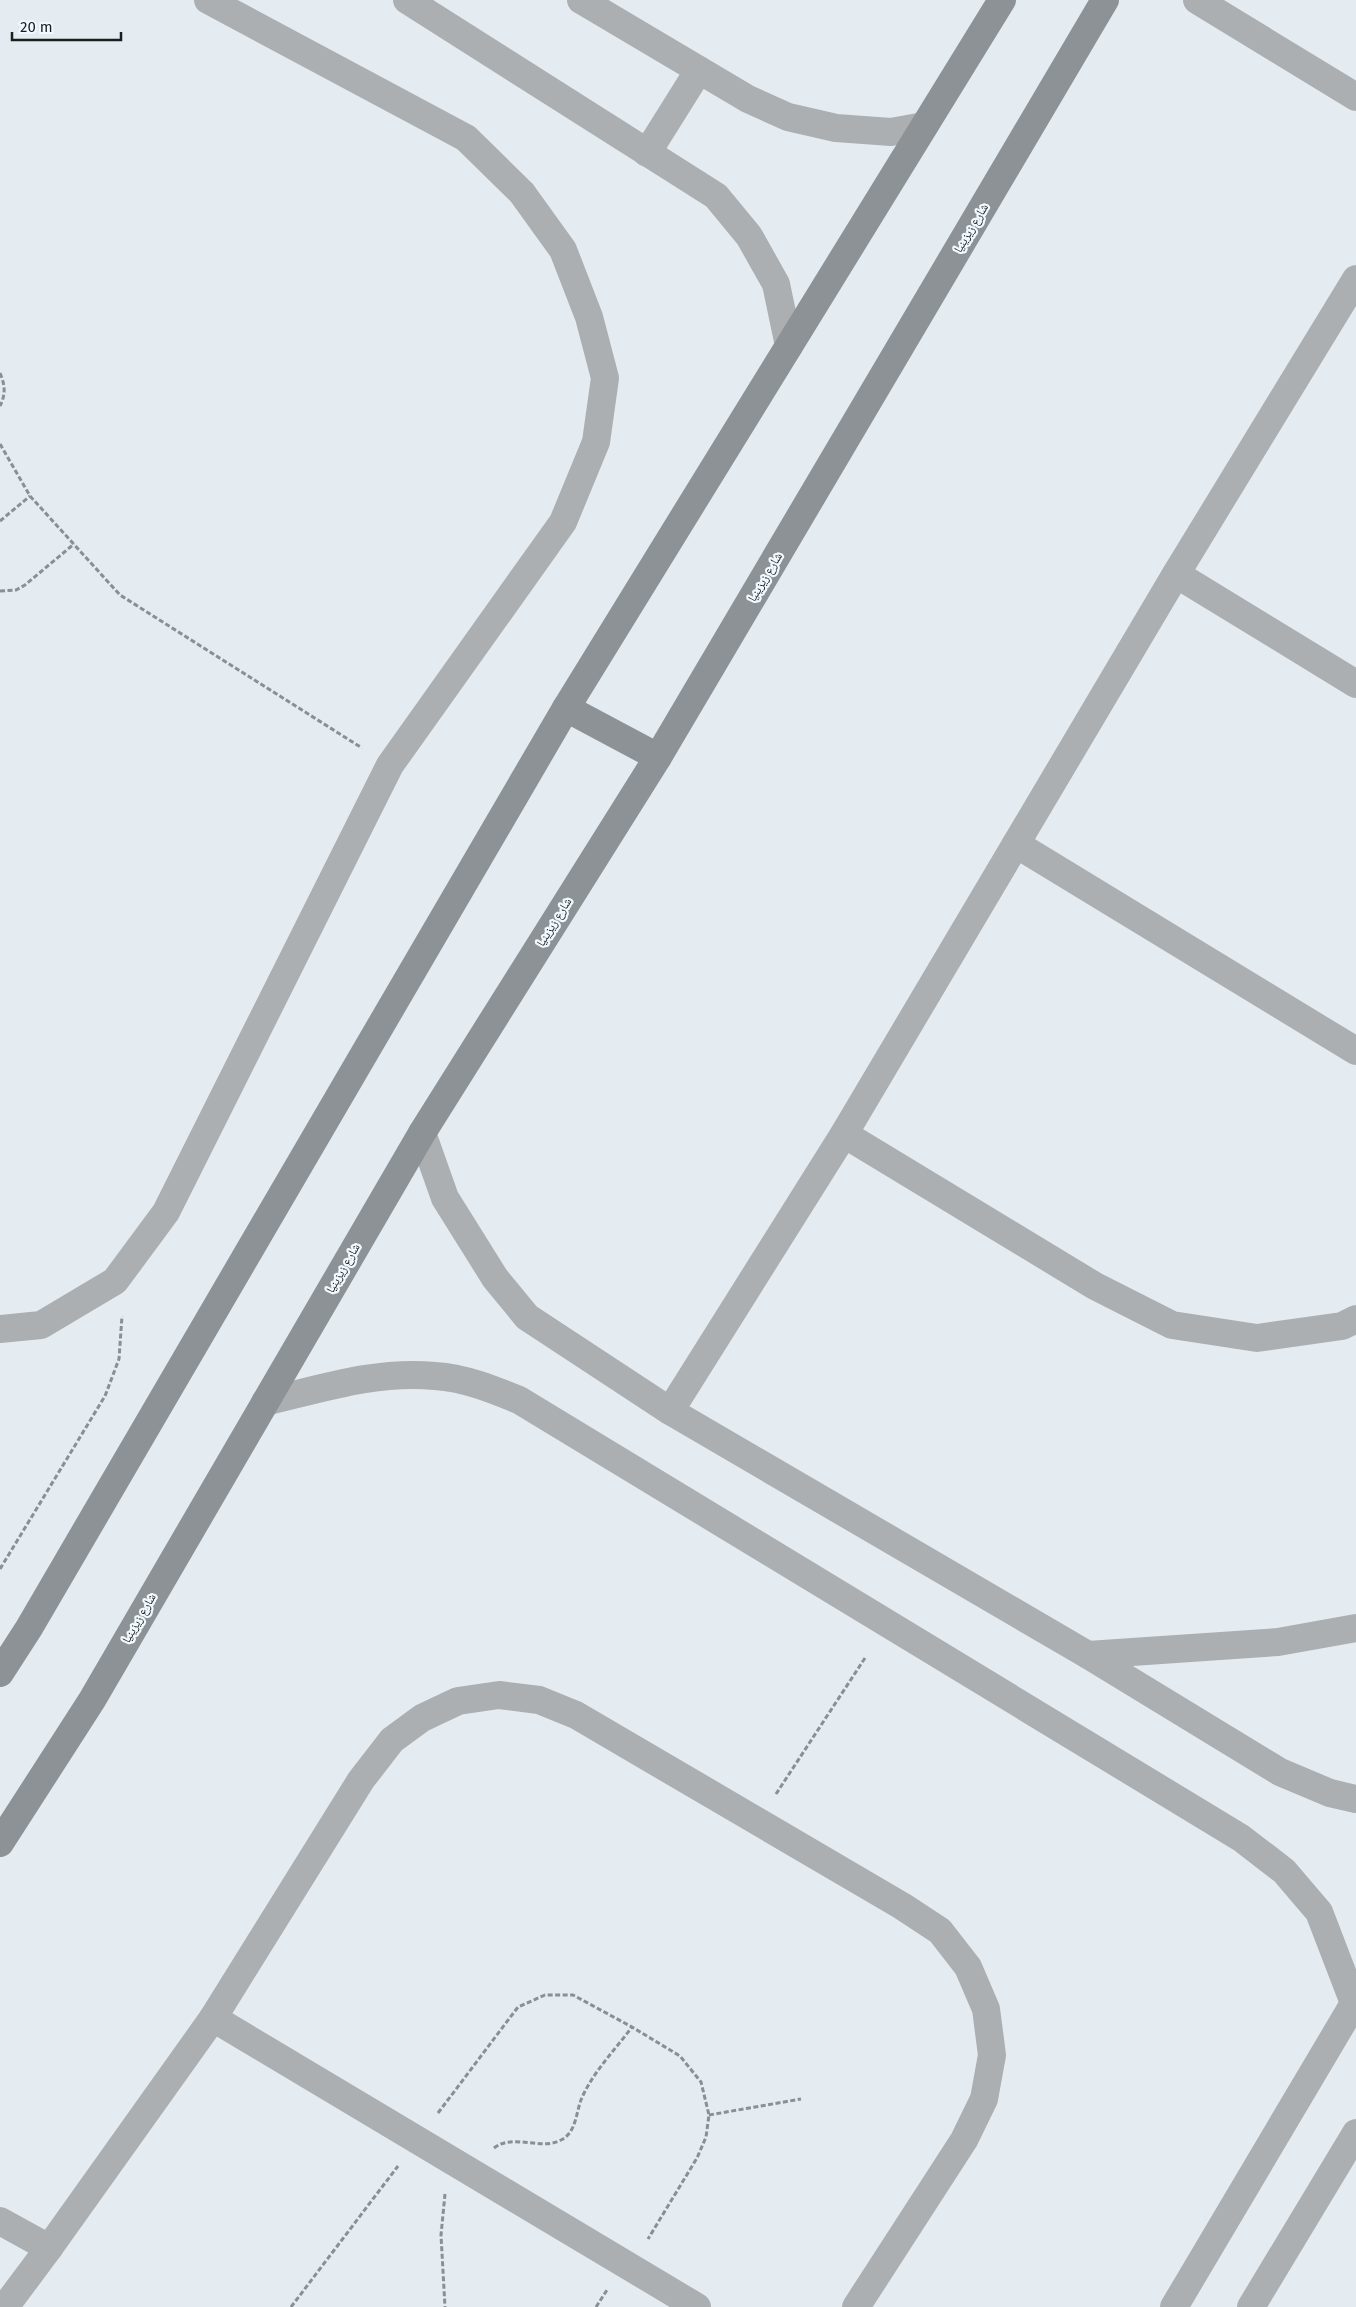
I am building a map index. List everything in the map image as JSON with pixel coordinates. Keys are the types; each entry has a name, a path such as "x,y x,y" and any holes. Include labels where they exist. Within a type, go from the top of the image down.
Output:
{"main road":[{"path":"0,1673 29,1628 566,708 1002,0"},
{"name":"شارع زيزينيا","path":"0,1843 92,1700 422,1133 658,757 1105,0"},
{"path":"566,708 658,757"}],"street":[{"path":"0,1330 42,1325 115,1281 166,1212 390,765 563,522 596,442 605,378 589,317 563,250 522,193 466,138 208,0"},
{"path":"407,0 716,196 749,236 776,284 789,346"},
{"path":"581,0 748,99 788,117 836,128 891,132 924,126"},
{"path":"1197,0 1356,97"},
{"path":"647,153 699,70"},
{"path":"670,1411 844,1134 1176,574 1356,279"},
{"path":"1176,574 1356,684"},
{"path":"1016,844 1356,1051"},
{"path":"422,1133 444,1198 495,1278 527,1317 670,1411 1088,1655 1280,1772 1330,1793 1356,1799"},
{"path":"844,1134 1095,1286 1172,1325 1257,1338 1342,1326 1356,1319"},
{"path":"265,1402 391,1375 435,1376 479,1384 519,1400 1242,1838 1284,1871 1319,1912 1355,2001 1174,2307"},
{"path":"1088,1655 1278,1642 1356,1628"},
{"path":"5,2307 213,2018 361,1780 392,1740 422,1718 458,1702 499,1696 539,1700 576,1715 902,1906 940,1932 968,1967 986,2009 992,2054 984,2099 964,2140 856,2307"},
{"path":"213,2018 697,2307"},
{"path":"1251,2307 1356,2133"},
{"path":"0,2221 49,2248"}],"path":[{"path":"0,373 4,382 5,394 0,406"},
{"path":"0,444 30,496 120,595 390,765"},
{"path":"0,521 30,496"},
{"path":"0,591 16,590 25,585 74,544"},
{"path":"0,1569 105,1396 119,1359 122,1320 115,1281"},
{"path":"758,1822 865,1658"},
{"path":"291,2307 518,2008 545,1995 574,1995 632,2027 680,2056 702,2082 709,2115 706,2137 697,2158 631,2267"},
{"path":"472,2172 485,2155 498,2145 514,2142 550,2145 563,2140 572,2129 588,2085 632,2027"},
{"path":"709,2115 800,2099"},
{"path":"445,2307 441,2235 448,2158"}]}
